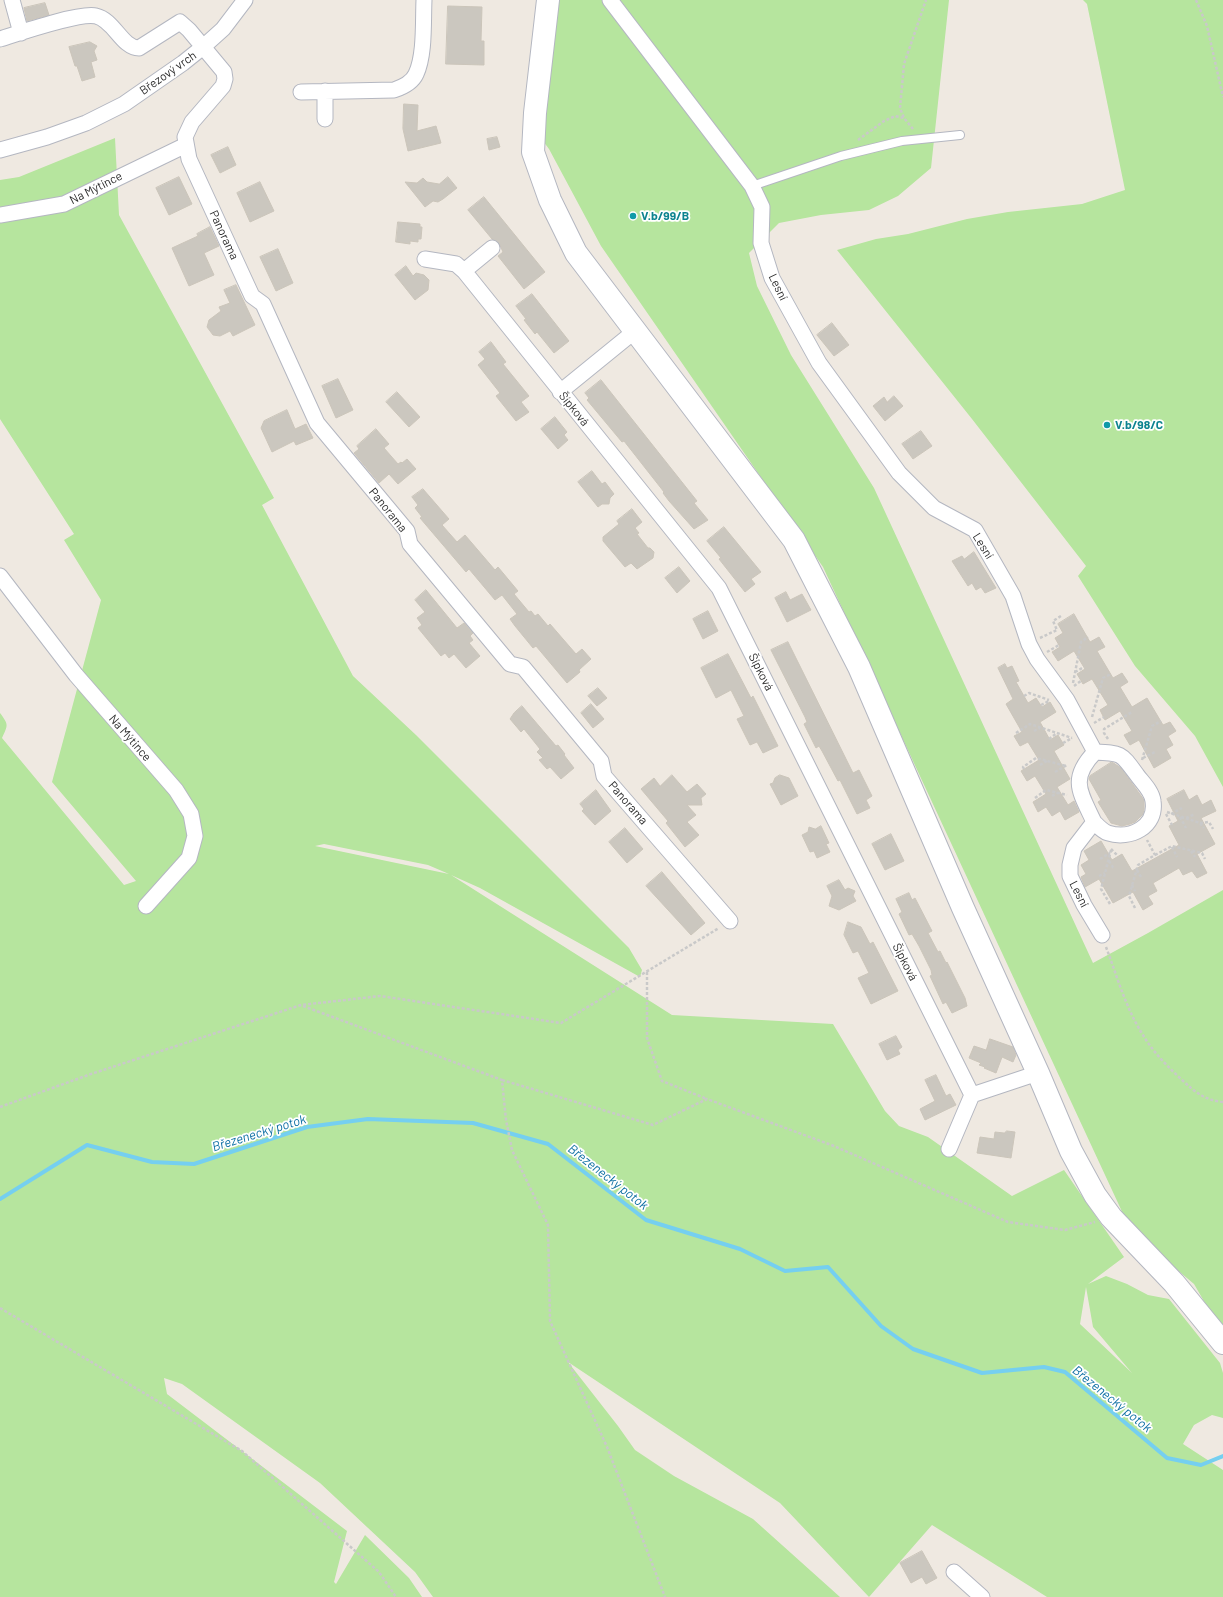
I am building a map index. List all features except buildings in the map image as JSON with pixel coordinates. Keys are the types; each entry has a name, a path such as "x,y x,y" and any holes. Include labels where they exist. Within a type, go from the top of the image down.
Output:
{"street":[{"path":"12,0 21,33"},
{"path":"203,47 223,29 245,0"},
{"path":"301,92 394,90 409,83 416,75 422,50 424,0"},
{"path":"548,0 535,113 533,152 550,200 576,253 794,540 859,667 963,908 1038,1073 1071,1151 1095,1195 1111,1217 1182,1292 1223,1343"},
{"name":"Lesní","path":"610,0 752,186 762,207 761,243 772,278 819,363 899,473 934,508 975,530 1013,596 1029,644 1037,659 1067,700 1095,752"},
{"name":"Březový vrch","path":"0,39 81,16 96,16 112,26 129,45 134,48 139,48 180,22 203,47 183,63 124,104 86,123 47,137 0,150"},
{"name":"Panorama","path":"203,47 224,72 225,80 223,86 192,122 185,137 189,159 252,296 262,304 317,422 407,531 410,544 510,664 523,667 601,761 604,776 730,921"},
{"path":"325,91 325,119"},
{"name":"Na Mýtince","path":"0,215 64,204 186,145"},
{"path":"464,271 492,248"},
{"name":"Šípková","path":"425,259 456,264 464,271 719,588 972,1095"},
{"path":"560,392 635,331"},
{"name":"Na Mýtince","path":"0,576 76,676 176,790 191,814 195,836 189,858 146,906"},
{"path":"1095,752 1119,754 1128,762 1138,775 1159,810 1146,826 1136,833 1123,835 1108,833 1094,822 1079,788 1079,776 1084,763 1095,752"},
{"name":"Lesní","path":"1094,822 1074,848 1070,865 1070,876 1102,935"},
{"path":"950,1148 972,1095 1038,1073"},
{"path":"954,1572 982,1597"}],"lane":[{"path":"752,186 841,156 902,141 960,135"}],"path":[{"path":"902,141 914,130 904,118 900,108 904,64 926,0"},
{"path":"1196,0 1207,26 1223,96"},
{"path":"841,156 862,137 884,121 895,116 904,118"},
{"path":"1029,644 1057,630 1053,621 1060,616"},
{"path":"1072,688 1081,642 1088,637"},
{"path":"1075,672 1084,667"},
{"path":"1090,725 1102,678 1111,674"},
{"path":"1024,696 1029,693 1055,702"},
{"path":"1041,705 1049,700"},
{"path":"1119,754 1104,733 1104,729 1132,712"},
{"path":"1138,775 1152,726 1161,721"},
{"path":"1016,733 1030,724 1072,738"},
{"path":"1034,731 1040,728"},
{"path":"1049,739 1058,733"},
{"path":"1142,758 1155,752"},
{"path":"1024,769 1023,767 1036,758 1066,766"},
{"path":"1040,765 1047,760"},
{"path":"1035,798 1046,790 1083,799"},
{"path":"1052,796 1058,793"},
{"path":"1171,814 1182,808"},
{"path":"1159,810 1200,823 1209,822 1213,829"},
{"path":"1159,810 1172,825"},
{"path":"1186,818 1195,814"},
{"path":"1180,817 1186,828"},
{"path":"1200,823 1204,828"},
{"path":"1141,829 1155,855"},
{"path":"1172,846 1177,857"},
{"path":"1135,908 1129,896 1138,865 1172,846 1202,853 1205,859"},
{"path":"1191,850 1195,857"},
{"path":"1100,859 1111,851 1101,889 1110,904"},
{"path":"1109,860 1114,869"},
{"path":"1136,870 1140,877"},
{"path":"1100,876 1105,873"},
{"path":"1103,881 1106,885"},
{"path":"1132,885 1135,891"},
{"path":"0,1107 91,1074 301,1005 380,996 560,1023 730,921"},
{"path":"1102,935 1132,1015 1143,1036 1166,1065 1192,1089 1207,1100 1223,1102"},
{"path":"647,971 647,1038 662,1081 834,1146 1008,1222 1065,1230 1111,1217"},
{"path":"301,1005 502,1080 653,1125 708,1099"},
{"path":"502,1080 506,1120 512,1150 548,1225 550,1321 607,1447 665,1597"},
{"path":"0,1308 242,1451 379,1572 396,1597"}],"green space":[{"path":"559,0 949,0 931,168 898,196 869,210 821,215 779,223 749,253 757,286 791,355 874,488 1093,963 1223,890 1223,1334 1194,1284 1131,1231 823,567 601,246 549,149 543,141"},
{"path":"1083,0 1223,0 1223,787 1195,736 1135,666 1078,576 1086,566 972,419 837,250 876,239 908,234 967,219 1008,212 1082,204 1125,190 1087,4"},
{"path":"115,138 119,215 274,498 262,505 353,676 416,735 629,948 642,970 640,977 480,888 451,875 672,1015 833,1024 885,1111 899,1126 928,1137 1012,1196 1064,1170 1124,1257 1088,1284 1106,1276 1127,1284 1148,1295 1169,1299 1220,1363 1223,1373 1223,1418 1212,1415 1194,1425 1183,1444 1223,1470 1223,1597 1047,1597 932,1525 869,1597 780,1503 568,1362 635,1450 674,1476 753,1519 840,1597 433,1597 415,1572 320,1483 182,1384 164,1378 167,1394 347,1531 334,1582 336,1584 365,1535 409,1578 422,1597 0,1597 0,713 7,725 2,738 124,885 136,881 52,782 101,600 64,540 74,534 0,419 0,180 19,177","holes":["324,844 428,865 449,874 315,846","1086,1287 1093,1327 1132,1373 1080,1324"]}],"waterway":[{"name":"Březenecký potok","path":"0,1199 87,1145 152,1162 194,1164 307,1127 368,1119 473,1123 548,1144 646,1220 740,1249 785,1271 828,1267 881,1326 913,1349 982,1373 1044,1367 1065,1372 1167,1458 1201,1465 1223,1456"}],"place":[{"name":"V.b/99/B","path":"633,216"},
{"name":"V.b/98/C","path":"1107,425"}]}
